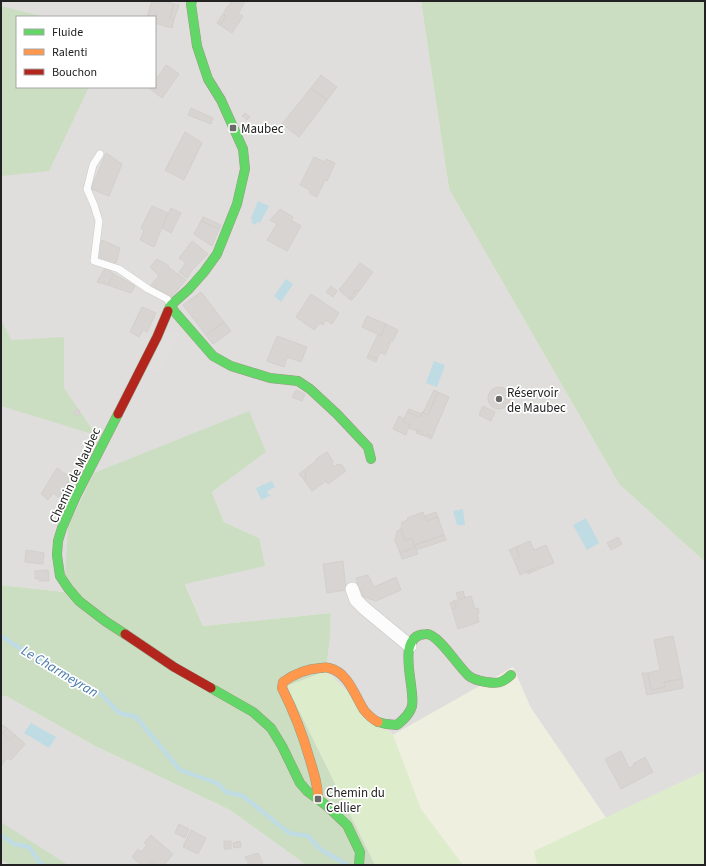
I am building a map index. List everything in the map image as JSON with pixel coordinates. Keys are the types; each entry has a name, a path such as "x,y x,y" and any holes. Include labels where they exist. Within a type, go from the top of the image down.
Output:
{"street":[{"name":"Chemin de Maubec","path":"192,1 191,4 197,46 208,79 221,100 243,149 245,169 242,185 237,204 217,254 189,289 171,305 157,337 76,496 58,541 58,566 60,576 68,588 79,601 104,621 174,667 253,712 271,728 282,746 300,783 307,791 347,824 360,852 359,865"},
{"path":"171,305 174,311 213,356 231,366 270,378 298,381 310,389 337,414 368,447 372,459"},
{"path":"352,589 356,600 364,608 410,646"},
{"path":"318,799 318,789 315,776 303,735 282,688 283,682 290,676 313,668 329,668 344,677 367,713 377,722 388,725 397,725 405,718 412,708 413,697 408,662 410,646 414,639 419,635 429,634 440,642 468,675 479,681 491,683 502,682 511,675"}],"lane":[{"path":"100,154 93,165 87,189 100,221 94,261 119,269 148,290 167,299 171,305"}],"shaded area":[{"path":"1,1 421,1 449,189 619,484 705,562 705,771 606,818 530,707 513,668 393,735 326,671 331,613 203,626 185,583 259,538 224,522 212,492 266,452 64,592 1,585"},
{"path":"169,328 179,333 158,375 148,370"},
{"path":"1,696 6,696 95,746 230,810 306,865 1,865"}],"green space":[{"path":"421,1 705,1 705,562 619,484 449,189"},
{"path":"1,6 41,16 16,16 16,88 89,88 49,171 1,176"},
{"path":"1,319 11,340 64,337 64,388 96,435 1,406"},
{"path":"249,411 266,452 212,492 224,522 259,538 265,566 185,584 203,626 331,613 326,671 287,686 375,865 306,865 230,810 95,746 6,696 1,696 1,585 64,592 68,527 94,473"},
{"path":"513,667 531,708 606,818 534,851 537,865 463,865 421,809 393,735"},
{"path":"326,671 393,735 421,809 463,865 375,865 287,686"},
{"path":"705,771 705,865 537,865 534,851"},
{"path":"1,822 68,865 11,865 1,860"}],"water":[{"path":"258,201 269,206 260,223 257,222 255,225 251,222 251,218"},
{"path":"286,279 293,284 281,302 274,296"},
{"path":"434,361 445,365 437,387 426,383"},
{"path":"272,481 275,487 267,491 268,495 271,495 261,500 256,488"},
{"path":"463,509 465,525 457,525 453,511"},
{"path":"586,518 599,543 587,550 573,525"},
{"path":"31,723 56,737 49,748 24,733"}],"building":[{"path":"152,1 165,1 174,4 170,18 174,19 172,28 156,23 156,16 147,16"},
{"path":"232,1 245,2 237,13 243,16 232,33 220,25 226,16 223,14"},
{"path":"174,4 179,5 174,19 170,18"},
{"path":"223,14 226,16 220,25 217,23"},
{"path":"166,65 179,74 162,98 150,89 156,88 156,80"},
{"path":"321,75 337,87 327,100 311,88"},
{"path":"311,88 327,100 299,137 282,124"},
{"path":"191,108 213,118 211,124 188,115"},
{"path":"245,113 250,117 247,120 242,116"},
{"path":"185,132 202,143 184,180 165,170"},
{"path":"106,153 122,164 109,196 91,189"},
{"path":"314,157 325,162 326,159 335,163 327,181 325,180 317,197 309,193 310,190 300,185"},
{"path":"152,206 168,213 154,247 140,240 144,231 141,228"},
{"path":"171,208 181,213 171,233 162,228"},
{"path":"280,209 293,217 291,220 301,226 287,251 267,240 277,224 270,220"},
{"path":"203,217 221,225 219,229 201,221"},
{"path":"201,221 219,229 212,246 194,234"},
{"path":"102,240 120,248 116,263 96,256"},
{"path":"192,241 208,254 193,269 187,278 179,272 186,263 179,258"},
{"path":"157,259 169,266 168,267 186,280 171,297 151,285 159,276 150,267"},
{"path":"360,263 373,272 359,291 356,290 349,299 339,290"},
{"path":"105,268 114,274 108,285 97,282"},
{"path":"114,274 135,286 131,293 108,285"},
{"path":"331,286 337,291 333,297 326,292"},
{"path":"356,290 359,291 352,300 349,299"},
{"path":"201,292 224,322 206,335 183,305"},
{"path":"311,294 339,313 332,324 326,320 323,325 320,323 314,330 296,317"},
{"path":"142,307 156,313 147,332 143,330 139,337 130,332"},
{"path":"367,316 386,324 381,336 362,327"},
{"path":"224,322 231,331 213,344 206,335"},
{"path":"386,324 398,330 385,355 380,352 377,359 368,355 378,334 381,336"},
{"path":"277,336 307,347 301,362 287,357 284,367 267,361"},
{"path":"368,355 377,359 376,362 367,358"},
{"name":"Réservoir de Maubec","path":"495,387 503,387 510,394 510,402 503,409 495,409 488,402 488,394"},
{"path":"296,390 305,394 302,401 292,397"},
{"path":"434,390 438,392 428,415 423,413"},
{"path":"438,392 449,397 432,437 428,434 425,436 422,435 422,431 409,428 410,424 403,422 407,412 420,417 422,412 428,415"},
{"path":"483,406 495,412 491,421 479,415"},
{"path":"77,409 80,411 78,416 74,414"},
{"path":"409,409 422,414 420,417 407,412"},
{"path":"399,416 404,419 403,422 410,424 406,435 393,429"},
{"path":"417,430 422,431 422,435 416,433"},
{"path":"428,434 432,437 431,439 425,436"},
{"path":"327,452 333,461 332,464 334,467 337,464 342,465 346,471 328,484 326,481 312,491 305,481 306,472 309,469 308,467 317,460 316,459"},
{"path":"308,467 309,469 306,472 305,481 299,474"},
{"path":"57,468 70,477 62,500 53,493 48,500 41,494"},
{"path":"423,512 426,521 438,517 444,535 415,545 412,538 405,540 401,529 402,522 408,520 407,518"},
{"path":"436,512 438,517 426,521 425,516"},
{"path":"401,529 405,540 412,538 415,547 400,553 395,540 397,531"},
{"path":"444,535 446,540 416,550 415,545"},
{"path":"618,537 622,544 611,550 607,543"},
{"path":"530,541 534,550 546,545 554,563 541,568 540,566 520,575 514,560 520,557 516,547"},
{"path":"415,547 418,554 402,559 400,553"},
{"path":"516,547 520,557 514,560 509,550"},
{"path":"26,550 44,553 43,564 25,562"},
{"path":"343,561 346,590 327,593 323,564"},
{"path":"540,566 541,568 528,574 527,571"},
{"path":"48,570 49,581 39,581 39,578 35,579 35,571"},
{"path":"368,575 374,587 396,577 401,590 376,601 364,597 359,589 356,578"},
{"path":"463,591 465,598 459,600 456,593"},
{"path":"471,596 475,609 478,608 479,613 477,614 479,622 458,629 452,609 456,608 454,601"},
{"path":"454,601 456,608 452,609 450,603"},
{"path":"673,636 682,679 664,682 665,687 651,690 648,673 660,670 654,640"},
{"path":"642,673 648,673 651,690 665,687 664,682 682,679 683,688 647,695"},
{"path":"3,725 7,728 3,733 10,740 15,735 25,744 11,760 7,758 1,766 1,728"},
{"path":"7,728 15,735 10,740 3,733"},
{"path":"621,751 629,768 645,757 653,772 621,789 605,759"},
{"path":"179,824 189,829 185,838 175,833"},
{"path":"191,830 206,838 198,854 183,847"},
{"path":"151,835 173,854 164,865 156,865 152,861 148,865 141,865 132,857 138,849 141,852 147,845 144,843"},
{"path":"224,841 231,841 231,849 224,849"},
{"path":"240,841 241,847 234,848 233,843"},
{"path":"258,853 263,863 259,865 249,865 245,857"},
{"path":"152,861 156,865 148,865"}],"waterway":[{"name":"Le Charmeyran","path":"1,636 101,694 119,713 136,717 180,770 217,783 226,792 243,796 289,833 308,836 320,849 347,865"},
{"path":"1,835 14,844 29,847 40,863 44,865"}],"traffic: fast":[{"path":"168,311 171,305 189,289 204,272 217,254 237,204 245,169 243,149 221,100 208,79 197,46 191,4 192,1"},
{"path":"171,305 174,311 213,356 231,366 270,378 298,381 310,389 337,414 368,447 371,459"},
{"path":"118,414 76,496 62,528 58,541 57,555 60,576 79,601 125,634"},
{"path":"378,722 397,725 410,712 412,698 408,664 411,643 416,637 426,634 431,635 442,645 465,672 475,679 497,683 505,680 511,675"},
{"path":"211,688 253,712 271,728 282,746 300,783 307,791 327,806 347,825 360,852 359,865"}],"traffic: slow":[{"path":"318,799 317,784 313,770 298,724 282,688 283,682 296,674 310,669 327,668 336,670 346,679 364,710 370,717 378,722"}],"traffic: jam":[{"path":"118,414 157,337 168,311"},
{"path":"125,634 174,667 211,688"}],"place":[{"name":"Maubec","path":"233,128"},
{"name":"Réservoir de Maubec","path":"499,399"},
{"name":"Chemin du Cellier","path":"318,799"}]}
